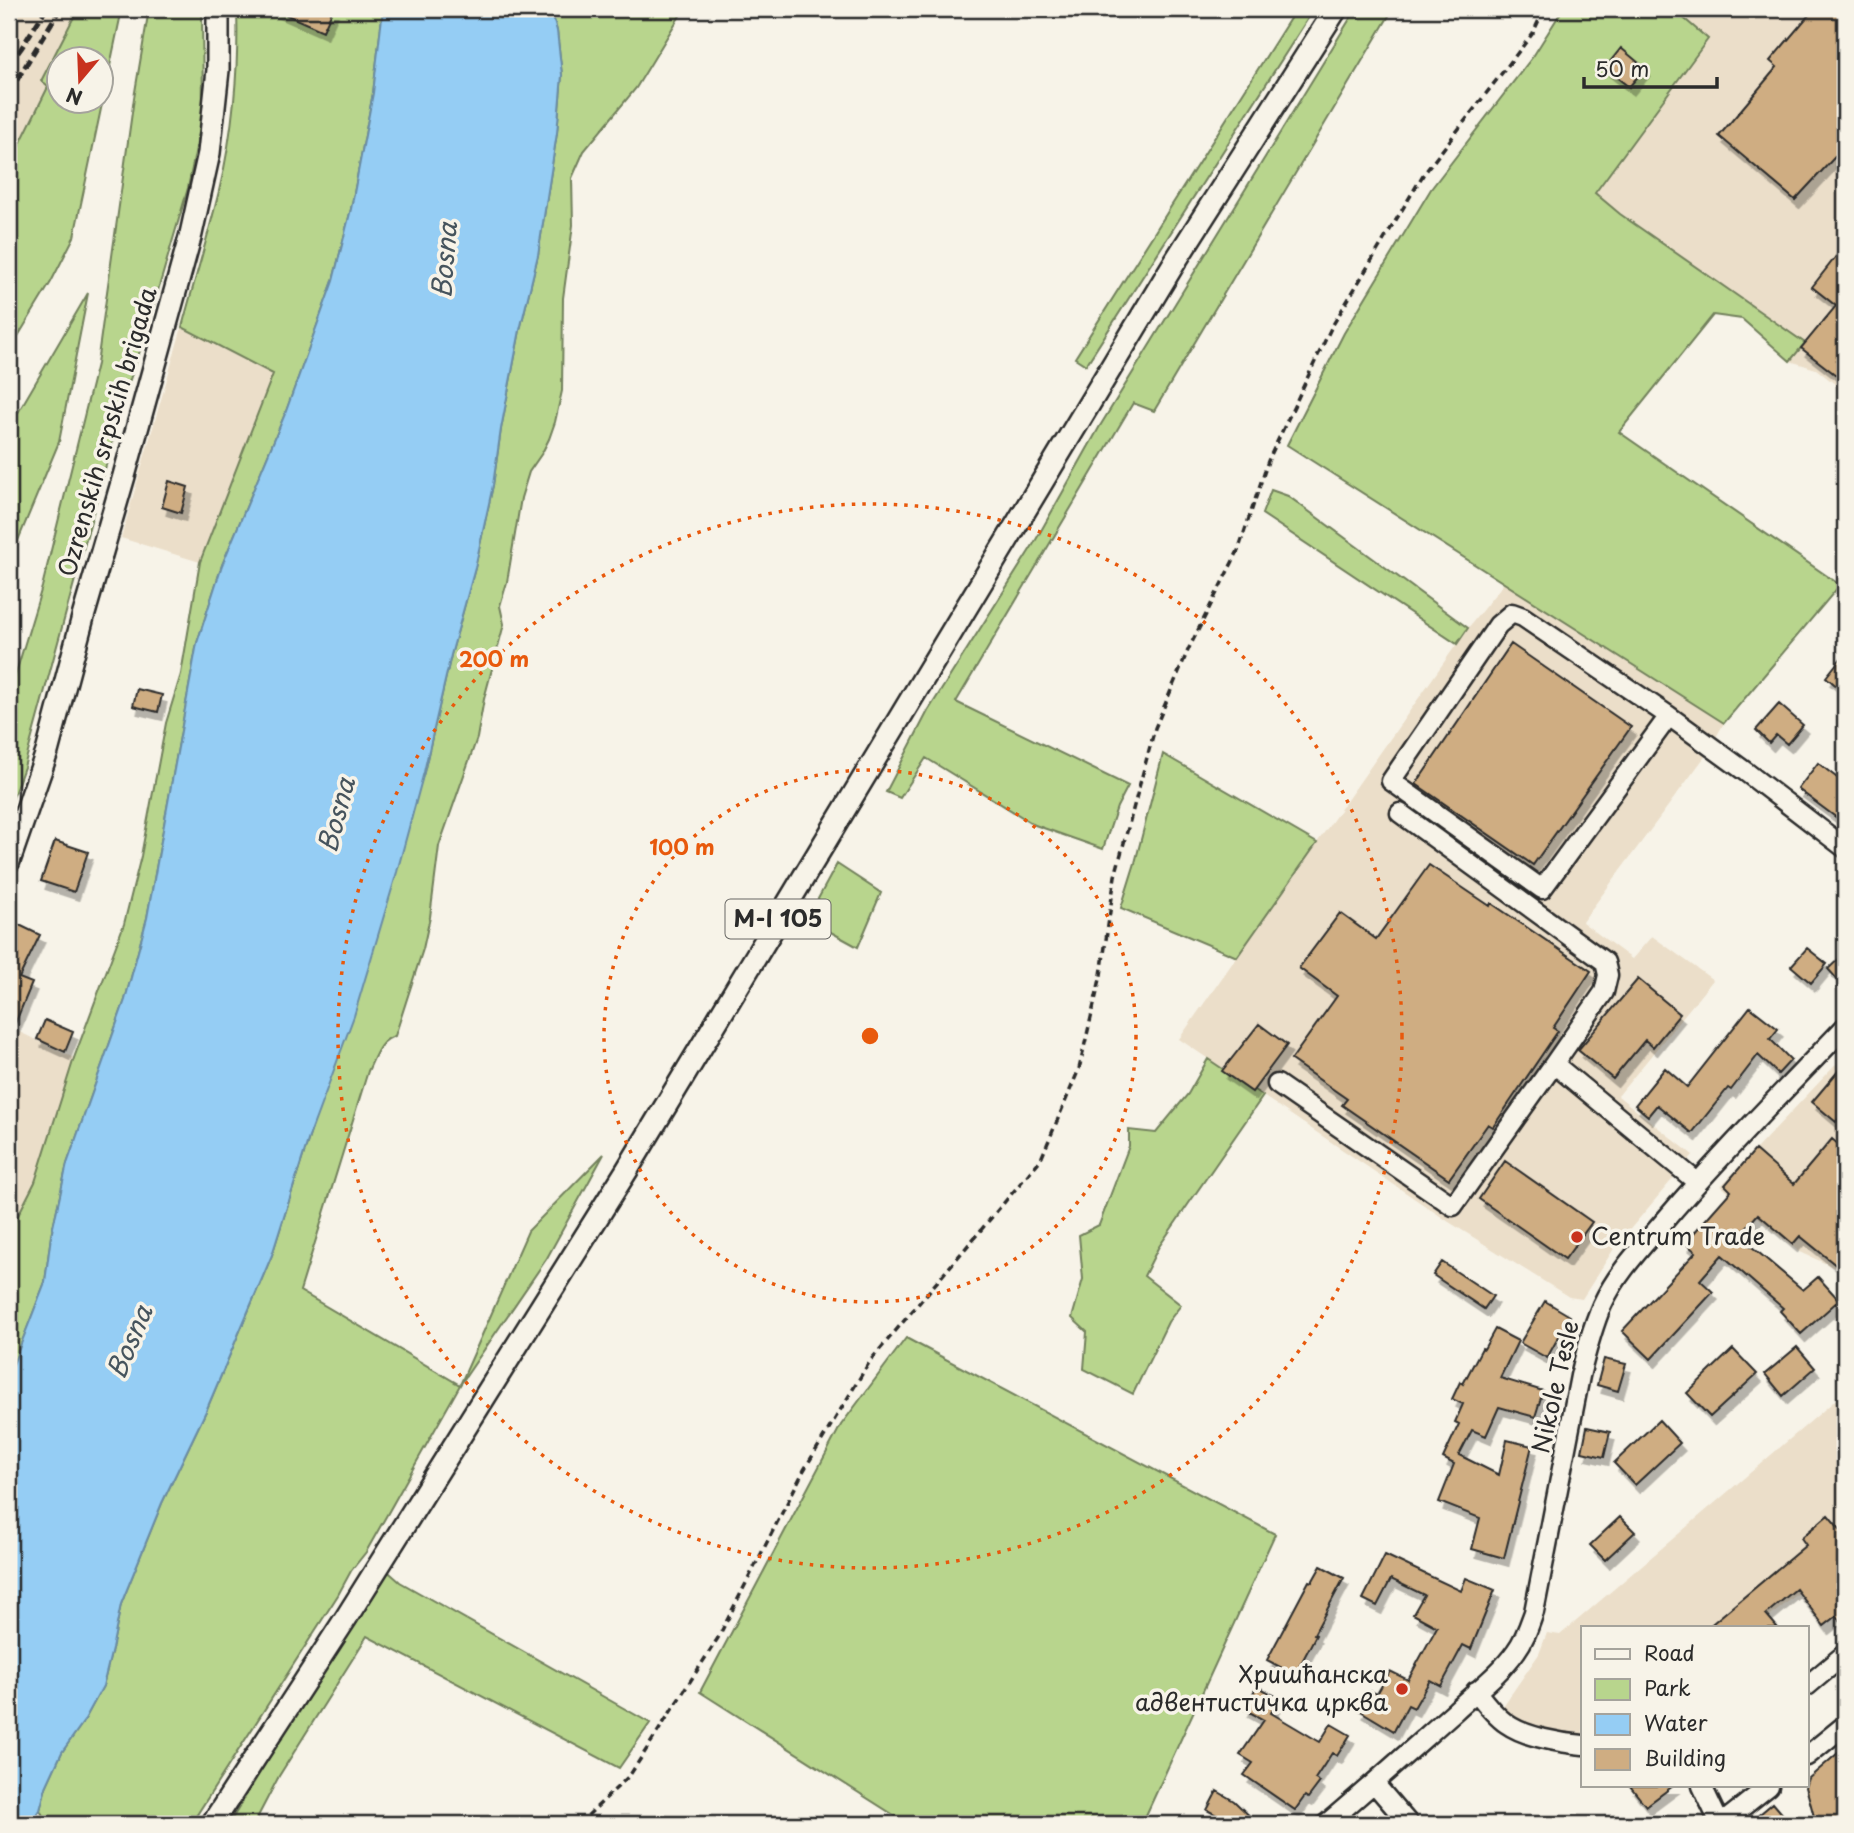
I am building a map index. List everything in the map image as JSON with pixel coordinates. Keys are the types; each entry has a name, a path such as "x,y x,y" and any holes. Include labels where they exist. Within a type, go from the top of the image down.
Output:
{"main road":[{"name":"Ozrenskih srpskih brigada","path":"9,861 47,752 191,234 209,153 218,70 218,9"},
{"name":"M-I 105","path":"212,1824 353,1607 627,1170 1176,260 1336,9"}],"street":[{"path":"1669,716 1542,889 1391,781 1498,625 1512,612 1669,716 1845,848"},
{"path":"1278,1084 1453,1206 1604,992 1608,975 1605,962 1400,813"},
{"name":"Nikole Tesle","path":"1326,1824 1512,1657 1528,1631 1534,1612 1580,1376 1589,1339 1602,1304 1634,1256 1697,1182 1845,1027"},
{"path":"1554,1064 1697,1182"},
{"path":"1808,1685 1845,1654"},
{"path":"1476,1691 1501,1719 1517,1730 1581,1745"},
{"path":"1808,1755 1842,1728"},
{"path":"1374,1783 1409,1824"},
{"path":"1702,1787 1721,1824 1768,1787"}],"path":[{"path":"579,1824 630,1774 718,1638 804,1470 870,1361 1041,1159 1079,1069 1101,975 1115,876 1155,728 1189,648 1238,551 1268,461 1331,328 1423,175 1533,33 1544,9"}],"shaded area":[{"path":"9,9 78,9 59,46 46,46 46,70 41,80 46,84 46,90 9,166"},
{"path":"1673,9 1845,9 1845,392 1816,369 1790,361 1805,343 1620,214 1595,193 1708,39"},
{"path":"182,327 274,373 200,562 121,538"},
{"path":"1504,583 1724,723 1706,755 1582,922 1632,959 1652,936 1713,980 1618,1096 1693,1155 1615,1247 1582,1299 1569,1297 1449,1222 1179,1039 1468,628"},
{"path":"9,1027 74,1058 35,1182 9,1233"},
{"path":"1845,1055 1845,1264 1840,1270 1798,1251 1721,1186"},
{"path":"1845,1392 1845,1555 1758,1626 1581,1626 1581,1739 1522,1725 1501,1709 1539,1654 1547,1633 1560,1635"}],"green space":[{"path":"78,9 122,9 114,46 59,46"},
{"path":"149,9 202,9 203,113 188,188 127,388 24,767 9,808 9,696 42,587 97,364"},
{"path":"237,9 383,9 373,93 351,209 333,281 285,414 222,565 197,643 147,918 125,1000 67,1164 51,1236 45,1282 9,1375 9,1325 17,1305 9,1300 9,1233 35,1182 74,1058 124,924 141,856 166,723 181,674 200,562 273,374 182,327 215,208 228,147 236,77"},
{"path":"551,9 684,9 636,88 584,151 572,178 573,225 563,298 562,391 555,422 542,453 529,472 521,498 507,582 500,606 504,624 484,699 477,738 439,846 423,949 395,1036 381,1045 368,1071 300,1291 460,1385 366,1552 351,1571 191,1824 47,1824 40,1810 46,1787 62,1752 84,1721 103,1686 121,1604 162,1503 206,1411 272,1255 424,772 451,655 475,568 493,485 520,330 538,255 557,133 562,75 557,31"},
{"path":"1296,9 1314,9 1086,365 1075,358"},
{"path":"1356,9 1393,9 1154,411 1133,403 956,702 1128,786 1117,807 1103,849 1035,825 926,758 900,798 886,792 928,711 1033,545 1100,426"},
{"path":"1563,9 1673,9 1708,39 1595,193 1620,214 1805,343 1790,361 1742,319 1713,315 1619,432 1840,585 1724,723 1287,445 1344,333 1431,189 1534,55"},
{"path":"46,71 46,85 41,81"},
{"path":"46,91 46,116 99,116 74,237 51,282 9,351 9,166"},
{"path":"88,293 59,442 9,562 9,428"},
{"path":"1271,490 1288,496 1468,628 1457,644 1262,514"},
{"path":"1163,754 1317,843 1237,957 1121,908"},
{"path":"837,864 881,893 858,947 807,919"},
{"path":"1208,1059 1263,1096 1158,1248 1144,1276 1181,1305 1168,1322 1133,1394 1084,1369 1087,1332 1072,1318 1083,1279 1079,1235 1099,1225 1129,1146 1129,1130 1156,1133 1188,1094"},
{"path":"604,1154 547,1258 460,1385 528,1231"},
{"path":"906,1338 1275,1534 1142,1824 908,1824 700,1692 841,1425"},
{"path":"383,1567 400,1582 650,1723 619,1768 367,1636 279,1776 254,1824 229,1824"}],"water":[{"name":"Bosna","path":"383,9 551,9 557,31 562,75 557,133 538,255 520,330 493,485 475,568 397,872 354,1016 309,1137 272,1255 206,1411 162,1503 121,1604 103,1686 84,1721 62,1752 46,1787 40,1810 31,1824 9,1824 9,1375 45,1282 51,1236 67,1164 125,1000 147,918 197,643 222,565 285,414 333,281 351,209 373,93"}],"building":[{"path":"273,9 333,9 323,31"},
{"path":"1814,9 1845,9 1845,146 1795,200 1719,136 1777,67 1770,61"},
{"path":"1621,48 1645,68 1629,87 1605,68"},
{"path":"1845,245 1845,382 1801,348 1836,306 1812,287"},
{"path":"169,481 188,487 181,513 162,507"},
{"path":"1511,644 1631,727 1533,865 1416,784"},
{"path":"1845,653 1845,693 1826,677"},
{"path":"137,689 162,695 158,712 133,706"},
{"path":"1779,704 1803,725 1787,744 1776,735 1769,743 1756,730"},
{"path":"1818,763 1845,784 1845,824 1798,789"},
{"path":"55,841 88,852 74,892 41,881"},
{"path":"1429,865 1490,906 1491,903 1591,971 1553,1028 1558,1031 1493,1127 1488,1124 1449,1179 1342,1105 1347,1099 1291,1060 1337,996 1299,968 1340,913 1376,939"},
{"path":"9,920 40,935 19,978 32,983 9,1038"},
{"path":"1807,948 1827,964 1811,983 1791,966"},
{"path":"1845,953 1845,988 1828,969"},
{"path":"1638,979 1680,1014 1653,1047 1645,1040 1613,1079 1578,1050"},
{"path":"1750,1007 1778,1029 1770,1039 1791,1060 1778,1074 1758,1055 1692,1133 1657,1105 1648,1116 1635,1105 1665,1068 1687,1087"},
{"path":"45,1020 73,1032 65,1052 37,1039"},
{"path":"1259,1024 1287,1045 1252,1092 1222,1071"},
{"path":"1845,1063 1845,1111 1836,1122 1812,1102"},
{"path":"1832,1139 1845,1150 1845,1256 1837,1266 1800,1236 1793,1244 1758,1214 1739,1236 1803,1290 1818,1277 1839,1300 1801,1334 1780,1311 1783,1308 1722,1255 1700,1280 1713,1292 1651,1359 1622,1331 1696,1252 1685,1243 1731,1191 1725,1185 1755,1150 1794,1184"},
{"path":"1505,1161 1592,1222 1565,1259 1479,1199"},
{"path":"1442,1262 1493,1296 1484,1309 1433,1275"},
{"path":"1545,1301 1570,1316 1547,1358 1520,1343"},
{"path":"1495,1329 1518,1341 1500,1378 1543,1391 1535,1417 1499,1407 1486,1436 1472,1430 1459,1455 1499,1475 1507,1440 1532,1446 1504,1558 1472,1549 1480,1518 1439,1502 1454,1464 1443,1458 1459,1424 1455,1422 1463,1404 1452,1399"},
{"path":"1797,1347 1815,1368 1783,1396 1765,1374"},
{"path":"1733,1349 1757,1374 1710,1417 1687,1393"},
{"path":"1604,1359 1626,1364 1618,1391 1597,1385"},
{"path":"1659,1420 1680,1443 1635,1485 1614,1463"},
{"path":"1587,1427 1610,1432 1604,1457 1582,1452"},
{"path":"1828,1515 1845,1535 1845,1627 1837,1616 1824,1626 1796,1589 1766,1614 1776,1626 1709,1626 1806,1545 1801,1538"},
{"path":"1620,1517 1635,1532 1605,1560 1590,1545"},
{"path":"1385,1555 1461,1591 1466,1578 1495,1590 1471,1649 1463,1645 1441,1686 1430,1680 1414,1708 1408,1705 1394,1731 1359,1710 1370,1691 1377,1694 1390,1671 1408,1680 1437,1627 1413,1614 1424,1595 1391,1579 1377,1606 1363,1599"},
{"path":"1321,1566 1344,1578 1295,1675 1267,1660 1309,1581 1312,1582"},
{"path":"1257,1686 1279,1698 1271,1713 1320,1742 1331,1724 1350,1735 1337,1756 1332,1753 1315,1779 1320,1782 1295,1810 1244,1775 1253,1763 1240,1755 1264,1720 1244,1709"},
{"path":"1845,1747 1845,1824 1816,1824 1806,1787 1809,1778"},
{"path":"1631,1787 1672,1787 1646,1806"},
{"path":"1217,1791 1234,1801 1258,1824 1233,1824 1207,1810"},
{"path":"1773,1803 1791,1824 1748,1824"}],"railway":[{"path":"9,65 46,9"},
{"path":"9,93 60,9"}],"place":[{"name":"Centrum Trade","path":"1577,1237"},
{"name":"Хришћанска адвентистичка црква","path":"1402,1689"}]}
